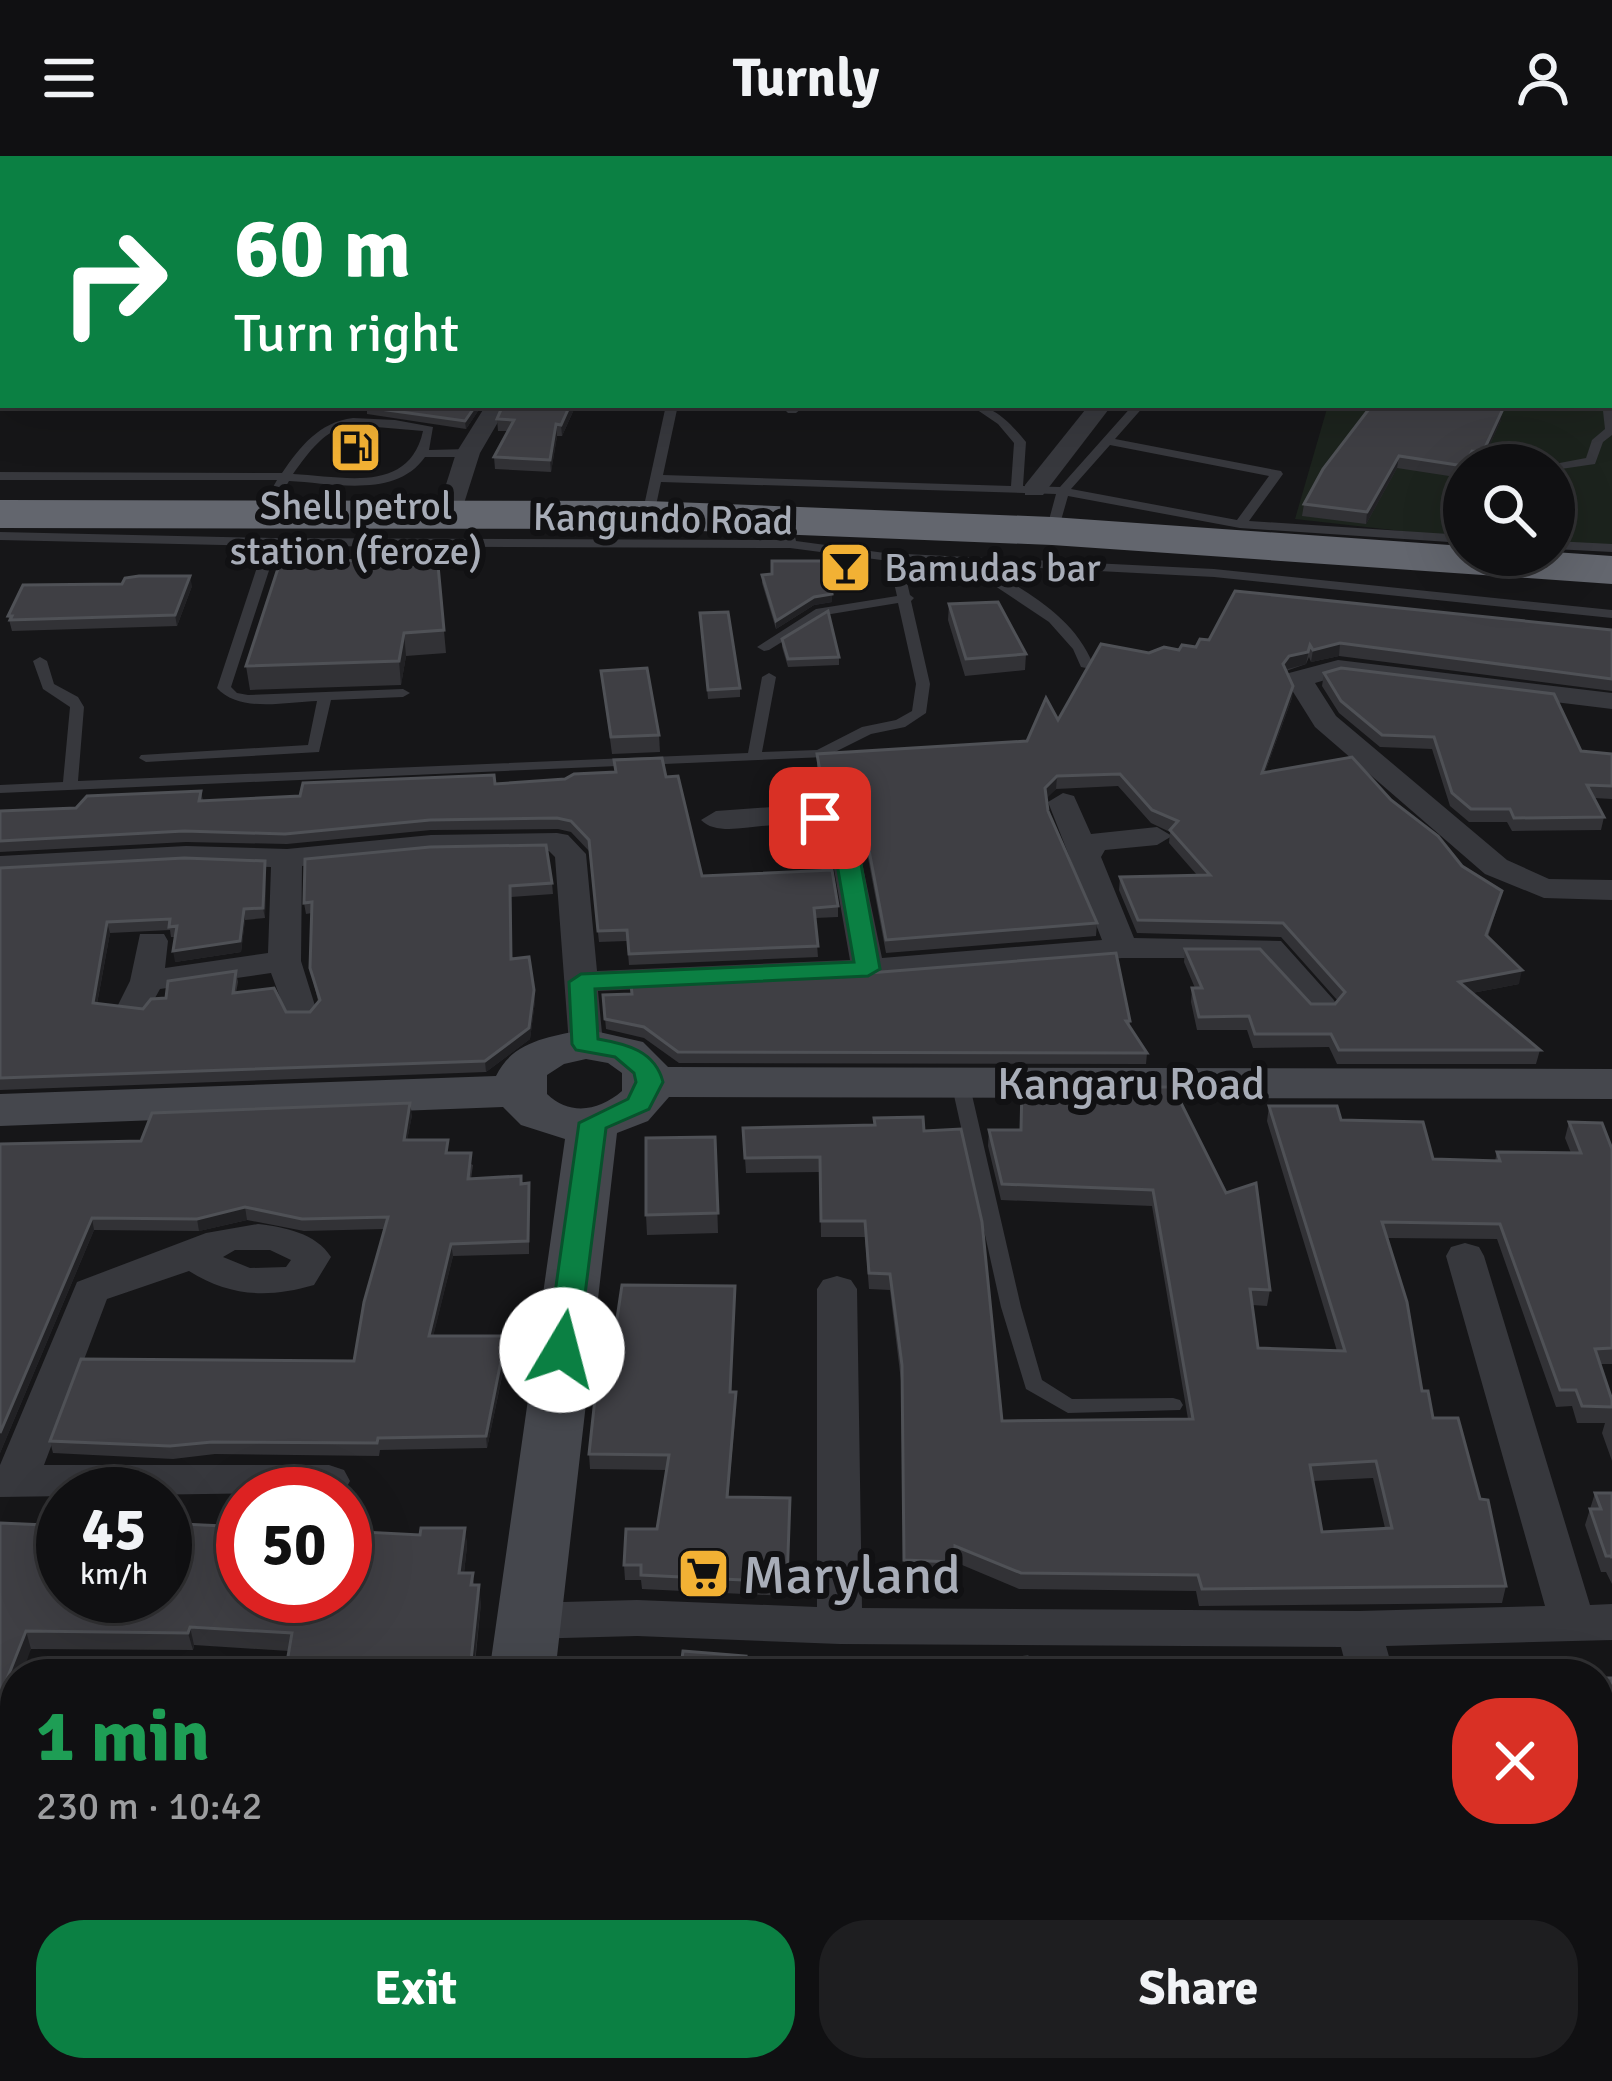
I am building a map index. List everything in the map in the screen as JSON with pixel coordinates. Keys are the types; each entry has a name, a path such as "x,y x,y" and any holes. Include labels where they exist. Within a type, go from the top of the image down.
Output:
{"highway":[{"name":"Kangundo Road","path":"0,514 448,516 652,496 788,532 1041,500 1612,570"}],"main road":[{"path":"586,1044 623,1051 646,1070 650,1082 639,1103 593,1123 551,1120 534,1113 517,1091 518,1077 528,1064 563,1047 586,1044"},
{"name":"Kangaru Road","path":"650,1082 1612,1084"},
{"path":"0,1109 517,1091"},
{"path":"524,1648 593,1123"}],"street":[{"path":"448,516 468,453 495,408"},
{"path":"1041,500 1099,408"},
{"path":"1612,701 1338,668 1300,680 1325,721 1496,867 1544,888 1612,890"},
{"path":"1063,802 1122,948"},
{"path":"716,820 811,815 836,823 843,831 868,969"},
{"path":"1085,857 1094,842 1156,836"},
{"path":"0,865 186,855 287,858 431,844 557,842 570,854 586,1044"},
{"path":"287,858 284,961 300,1012"},
{"path":"152,941 140,995 284,961"},
{"path":"581,982 868,969 1122,948 1269,948 1321,1006"},
{"path":"202,1253 142,1269 91,1292 5,1487 216,1483"},
{"path":"524,1648 637,1618 839,1625 1359,1630 1592,1622 1465,1256"},
{"path":"837,1289 839,1625"},
{"path":"1359,1630 1368,1659"}],"lane":[{"path":"671,408 652,496 1041,500 1240,524 1443,538"},
{"path":"981,408 1003,422 1020,442 1041,500"},
{"path":"1041,500 1136,408"},
{"path":"1575,463 1591,461 1598,440 1611,430 1609,411"},
{"path":"0,476 251,518 393,477 409,469 422,454 429,429 339,423 329,428 251,518 224,688 248,700 403,693"},
{"path":"1107,441 1277,474 1240,524"},
{"path":"422,454 468,453"},
{"path":"0,536 251,518 788,532 842,554 896,558 922,684 919,713 900,724 867,730 820,754 0,789"},
{"path":"1575,545 1612,548"},
{"path":"842,554 1214,573 1612,614"},
{"path":"963,559 1048,613 1083,649 1086,664"},
{"path":"764,647 795,623 821,612 907,598"},
{"path":"40,661 48,686 73,700 76,707 70,785"},
{"path":"754,757 769,677"},
{"path":"146,758 314,748 325,697"},
{"path":"960,1082 1033,1384 1068,1406 1173,1405"}],"shaded area":[{"path":"1327,408 1612,408 1612,550 1575,548 1575,444 1443,444 1443,536 1295,519"}],"building":[{"path":"373,408 474,408 465,421"},
{"path":"502,408 569,408 561,425 556,424 550,460 494,457 514,420 497,419"},
{"path":"1370,408 1503,409 1487,444 1443,444 1443,463 1399,456 1367,512 1304,504 1323,469"},
{"path":"285,547 342,548 337,561 370,560 369,567 438,565 444,630 404,633 399,661 246,666"},
{"path":"772,561 827,561 832,594 814,597 776,621 762,575 772,574"},
{"path":"190,576 175,615 10,620 8,616 23,585 122,584 125,578"},
{"path":"1235,591 1612,630 1612,679 1340,643 1313,650 1310,645 1308,652 1289,656 1283,664 1293,686 1262,773 1352,757 1391,800 1438,836 1462,866 1502,891 1486,935 1522,970 1459,982 1540,1050 1339,1050 1331,1034 1255,1034 1249,1016 1199,1017 1192,988 1202,988 1185,949 1260,949 1311,1004 1335,1004 1345,992 1283,923 1138,920 1120,877 1210,875 1170,830 1178,821 1152,810 1120,774 1057,776 1045,788 1048,811 1097,923 886,940 857,787 823,789 817,754 1027,741 1046,698 1058,720 1101,644 1149,653 1164,647 1196,647 1200,639 1209,640"},
{"path":"998,602 1026,654 966,659 949,604"},
{"path":"828,611 839,657 788,659 782,639"},
{"path":"728,612 740,688 708,690 700,613"},
{"path":"647,668 659,735 611,737 601,671"},
{"path":"1341,668 1554,694 1581,751 1612,754 1612,786 1587,785 1604,817 1514,818 1510,809 1471,809 1452,793 1434,737 1382,735 1341,701 1324,673"},
{"path":"662,758 666,777 678,776 702,876 832,870 838,906 814,908 818,946 629,954 627,930 598,931 589,840 571,821 557,818 430,820 285,834 184,831 0,841 0,811 76,808 87,796 201,791 199,801 300,796 303,783 494,775 495,784 616,772 614,760"},
{"path":"546,845 552,883 510,886 511,959 529,957 534,990 529,1028 485,1061 0,1078 0,868 184,858 265,861 263,908 244,909 240,941 173,951 177,926 169,927 170,919 107,922 93,1003 143,1009 151,999 166,998 168,981 236,971 233,993 274,988 286,1012 310,1012 320,1000 310,968 312,902 304,903 305,859 430,847"},
{"path":"1116,953 1130,1021 1126,1021 1147,1053 678,1052 644,1027 605,1019 603,995 632,994 631,984 869,973"},
{"path":"1022,1087 1173,1087 1226,1193 1256,1183 1270,1290 1250,1289 1258,1348 1345,1351 1269,1106 1337,1106 1341,1120 1423,1122 1433,1159 1500,1161 1497,1152 1581,1153 1569,1122 1602,1123 1612,1149 1612,1348 1595,1349 1612,1407 1582,1406 1576,1390 1560,1390 1500,1224 1382,1222 1407,1302 1422,1391 1428,1391 1433,1418 1458,1418 1480,1499 1488,1500 1506,1586 1202,1589 1198,1575 1021,1573 955,1546 955,1562 904,1560 902,1365 890,1274 869,1273 865,1221 821,1221 820,1157 745,1158 743,1128 875,1125 874,1118 923,1117 924,1131 961,1129 982,1222 1002,1421 1193,1419 1153,1190 1002,1184 989,1130 1021,1130","holes":["1376,1461 1392,1528 1322,1532 1310,1465"]},
{"path":"410,1103 404,1140 448,1140 446,1153 471,1153 468,1179 521,1176 521,1184 529,1183 528,1241 451,1244 429,1336 506,1336 486,1436 170,1446 50,1441 81,1359 354,1361 364,1302 388,1217 302,1219 245,1207 197,1219 92,1218 0,1433 0,1144 141,1141 152,1113"},
{"path":"715,1137 718,1213 646,1215 646,1138"},
{"path":"622,1285 735,1286 730,1392 736,1392 727,1497 790,1498 787,1582 641,1575 641,1565 624,1565 626,1529 657,1529 669,1455 589,1454 600,1352 612,1352"},
{"path":"1595,1493 1612,1493 1612,1558 1606,1556 1590,1509 1601,1509"},
{"path":"0,1523 36,1525 36,1623 192,1623 192,1524 216,1526 216,1623 372,1623 372,1532 420,1535 421,1528 465,1528 459,1573 473,1573 471,1585 479,1585 471,1659 288,1659 292,1633 190,1627 188,1633 26,1631 15,1659 0,1659"},
{"path":"683,1651 746,1656 746,1659 682,1659"}],"place":[{"name":"Shell petrol station (feroze)","path":"356,448"},
{"name":"Bamudas bar","path":"845,567"},
{"name":"Maryland","path":"703,1574"}],"route":[{"path":"562,1350 593,1123 627,1112 647,1093 650,1082 637,1059 623,1051 586,1044 581,982 868,969 843,831 820,818"}]}
